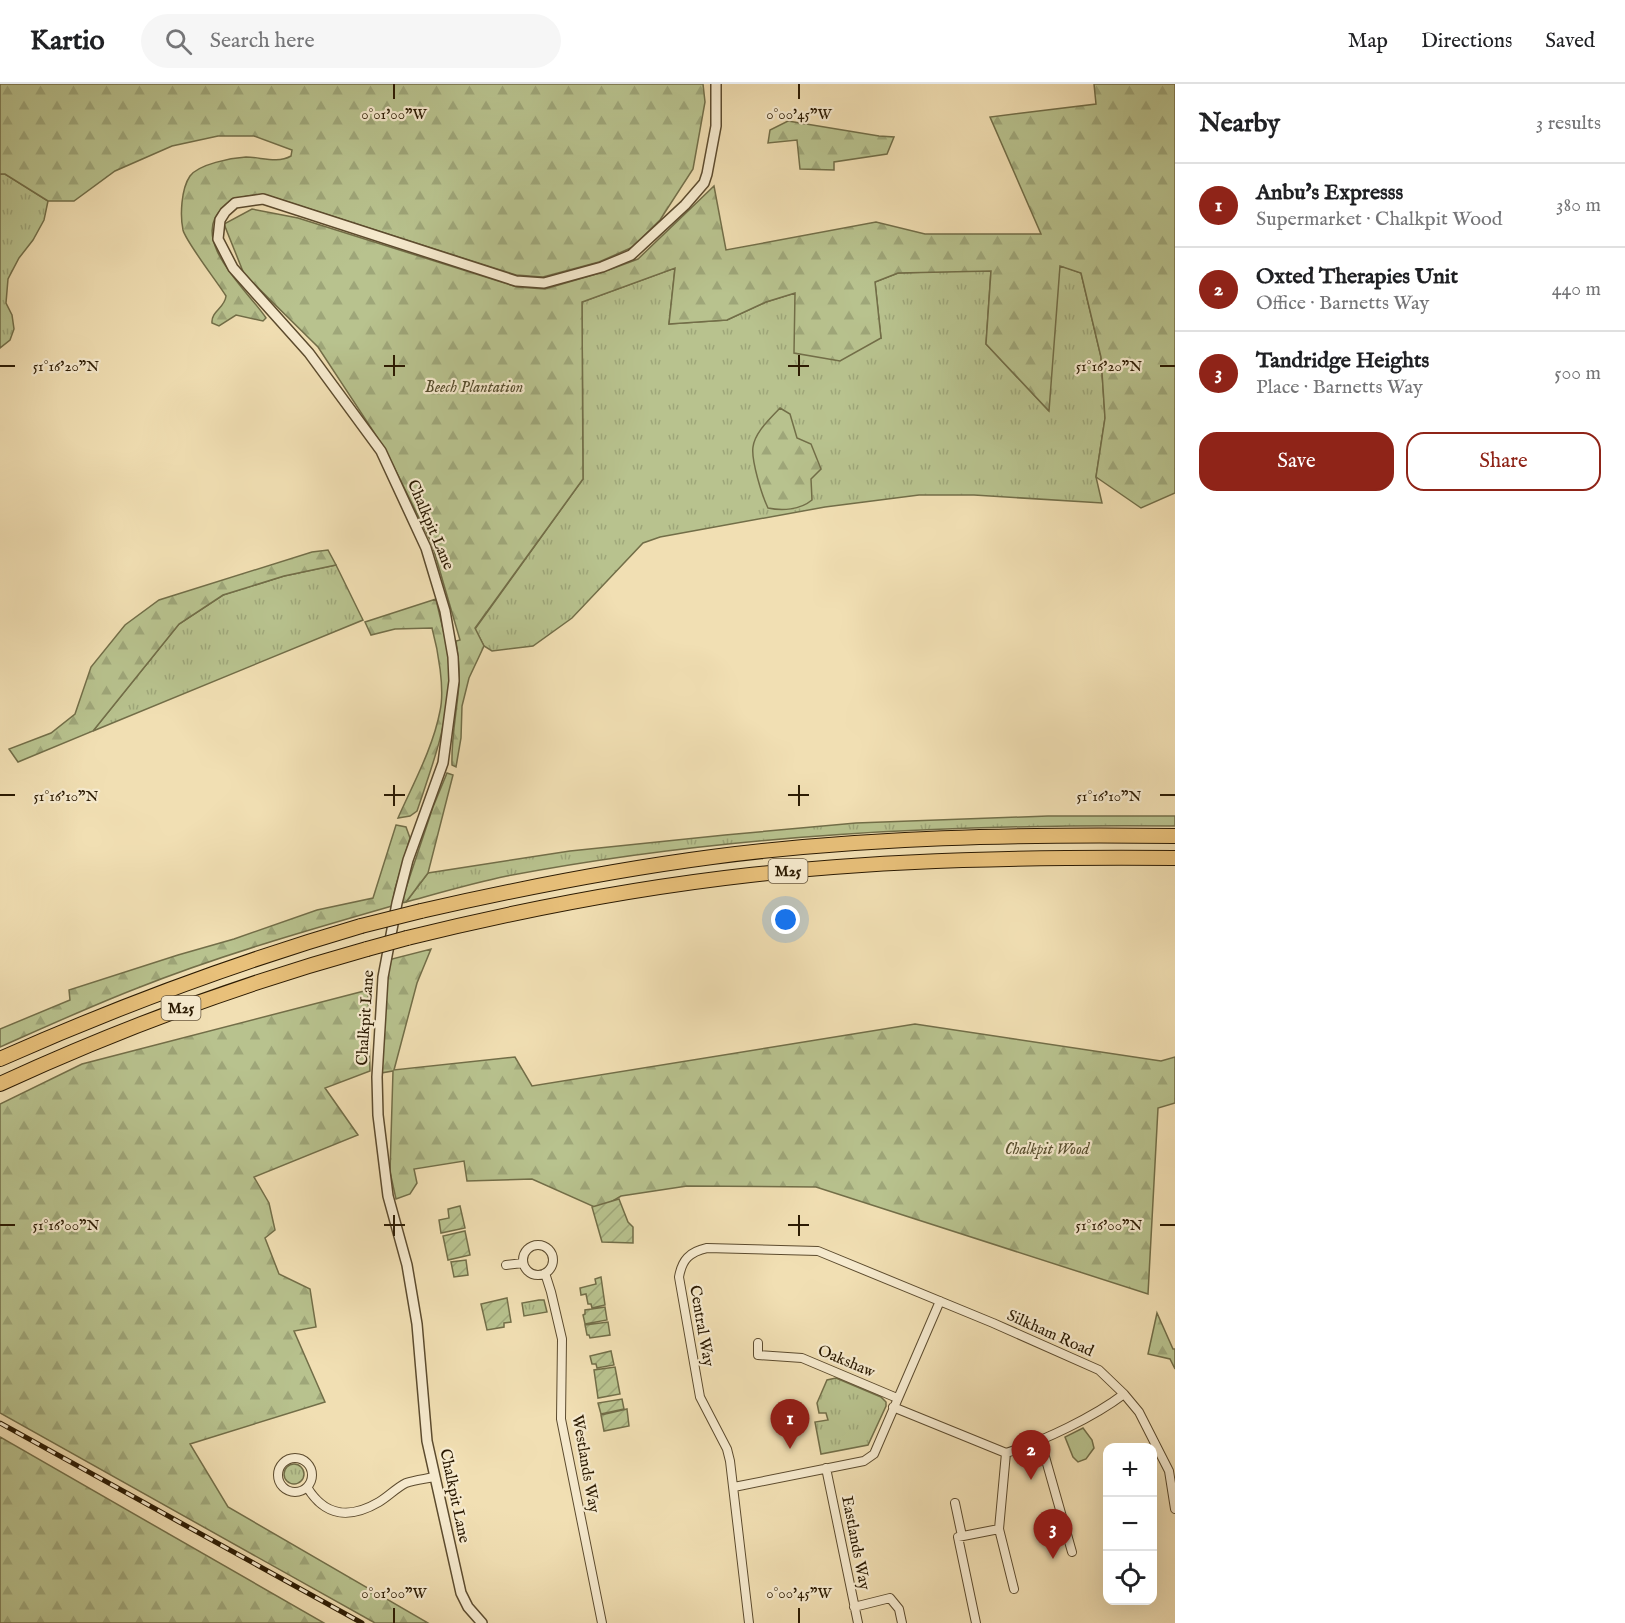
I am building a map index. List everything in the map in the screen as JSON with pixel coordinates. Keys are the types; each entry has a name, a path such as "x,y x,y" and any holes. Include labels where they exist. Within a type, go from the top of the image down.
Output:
{"highway":[{"name":"M25","path":"0,1059 173,988 361,926 421,911 610,873 762,851 863,843 1175,836"},
{"name":"M25","path":"0,1084 82,1047 176,1010 271,977 407,938 550,905 650,888 750,875 849,866 950,861 1175,858"}],"street":[{"name":"Chalkpit Lane","path":"482,1623 468,1607 461,1593 434,1477 423,1410 417,1324 411,1285 388,1196 378,1115 377,1077 383,977 408,860 442,764 454,681 447,623 437,579 426,548 381,451 309,353 233,268 218,239 220,220 235,204 263,199 516,281 544,283 602,267 632,255 685,206 704,183 707,174 716,126 717,84"},
{"path":"537,1245 546,1247 553,1260 545,1274 534,1275 525,1268 523,1263 528,1249 537,1245"},
{"name":"Central Way","path":"749,1623 734,1487 727,1449 700,1397 679,1277 681,1265 695,1251 707,1248 818,1251 940,1301"},
{"path":"506,1265 523,1263"},
{"name":"Westlands Way","path":"545,1274 552,1292 562,1339 561,1419 602,1623"},
{"path":"734,1487 864,1461 874,1454 940,1301"},
{"name":"Silkham Road","path":"940,1301 1099,1370 1139,1412 1169,1471 1175,1509"},
{"name":"Oakshaw","path":"758,1343 758,1355 802,1358 897,1398"},
{"path":"893,1407 1006,1453 1040,1440 1109,1405 1124,1394"},
{"path":"1040,1440 1072,1552"},
{"path":"1006,1453 999,1529 1014,1589"},
{"path":"293,1458 305,1461 312,1471 307,1487 297,1492 286,1491 277,1477 282,1462 293,1458"},
{"name":"Eastlands Way","path":"826,1468 858,1623"},
{"path":"307,1487 324,1508 345,1513 365,1509 380,1502 408,1482 434,1477"},
{"path":"955,1503 962,1536"},
{"path":"976,1623 958,1537 999,1529"},
{"path":"854,1607 890,1598 899,1609 902,1623"}],"green space":[{"path":"0,84 703,84 705,102 693,169 660,220 633,247 599,262 543,277 516,275 266,195 238,199 223,208 214,221 212,235 225,265 266,318 263,321 236,315 219,326 212,323 212,319 226,296 183,230 182,203 187,181 200,168 216,162 246,157 280,160 291,156 292,150 254,136 218,136 172,146 115,171 74,201 48,201 5,174 0,174"},
{"name":"Beech Plantation","path":"1094,84 1175,84 1175,493 1141,508 1096,477 1105,418 1101,357 1081,273 1060,266 1049,411 986,344 991,271 898,273 875,282 881,338 840,361 794,353 795,293 766,302 727,320 669,324 675,268 582,302 583,479 475,628 484,646 469,678 462,706 461,738 456,767 452,765 459,678 456,641 460,640 432,544 385,449 318,347 244,274 224,224 252,209 298,218 517,287 545,289 638,259 714,186 726,250 876,222 925,234 1041,234 990,117 1096,104"},
{"path":"788,121 894,137 887,154 834,162 834,170 800,169 797,140 768,143 770,130"},
{"path":"0,174 5,174 48,201 44,220 8,279 6,303 12,315 14,329 10,340 0,348"},
{"path":"1059,265 1081,273 1101,357 1105,418 1096,477 1102,503 974,495 919,495 825,507 660,537 643,543 572,618 533,646 492,651 484,646 475,629 583,479 582,302 675,268 669,324 727,320 766,302 795,293 881,338 875,282 898,273 991,270 986,344 1048,410"},
{"path":"780,408 790,414 797,438 811,444 821,469 811,479 812,500 796,508 768,508 754,460 754,441"},
{"path":"328,550 336,565 284,576 223,595 179,624 93,731 18,762 9,749 51,733 75,714 91,667 125,625 159,600 312,552"},
{"path":"336,565 363,620 93,731 179,624 223,595 284,576"},
{"path":"436,599 449,663 447,708 439,743 417,811 410,816 398,818 422,766 437,725 442,692 438,658 432,628 395,629 371,635 365,622"},
{"path":"447,773 453,775 428,873 406,902 401,903 433,807"},
{"path":"1048,816 1175,816 1175,826 1007,827 840,834 756,841 673,850 507,876 406,902 428,873 570,851 856,823"},
{"path":"396,825 406,827 410,838 392,906 262,944 166,977 0,1047 0,1029 70,1000 69,990 234,939 317,910 373,898"},
{"name":"Chalkpit Wood","path":"431,949 417,983 394,1070 515,1057 532,1086 915,1024 1161,1061 1175,1057 1175,1103 1158,1108 1148,1294 816,1187 687,1186 621,1196 599,1209 532,1179 467,1181 464,1161 414,1169 417,1183 410,1194 396,1199 390,1172 393,1071 381,1073 388,960"},
{"path":"368,990 370,1071 325,1088 358,1135 254,1177 269,1203 275,1230 265,1238 279,1274 310,1289 316,1327 294,1331 325,1402 190,1444 228,1507 428,1623 375,1623 0,1413 0,1104 82,1064"},
{"path":"619,1199 628,1222 633,1227 633,1243 602,1242 592,1207"},
{"path":"460,1206 465,1228 441,1233 439,1220 449,1218 448,1209"},
{"path":"465,1231 470,1255 448,1260 443,1236"},
{"path":"466,1260 468,1275 454,1277 451,1262"},
{"path":"601,1277 605,1305 592,1308 591,1304 588,1304 586,1294 581,1295 580,1288 596,1284 595,1279"},
{"path":"507,1298 511,1322 504,1323 504,1327 487,1330 481,1304"},
{"path":"544,1300 547,1312 524,1316 522,1303"},
{"path":"605,1307 607,1320 585,1324 583,1315 585,1310"},
{"path":"1157,1313 1175,1349 1175,1369 1170,1359 1148,1354"},
{"path":"608,1322 610,1335 590,1338 587,1335 585,1325"},
{"path":"611,1351 614,1365 597,1368 596,1364 592,1364 590,1356"},
{"path":"615,1367 620,1394 598,1398 594,1370"},
{"path":"836,1378 881,1397 886,1402 886,1406 868,1445 821,1454 815,1422 828,1420 826,1413 819,1413 817,1403 827,1380"},
{"path":"622,1399 624,1409 601,1414 598,1403"},
{"path":"627,1409 629,1426 604,1431 601,1415"},
{"path":"1083,1428 1092,1440 1094,1448 1086,1459 1078,1462 1073,1457 1065,1437"},
{"path":"0,1437 324,1623 0,1623"},
{"path":"294,1464 301,1467 304,1474 301,1481 294,1484 287,1481 284,1474 287,1467"}],"railway":[{"path":"0,1423 362,1623"}],"place":[{"name":"Anbu's Expresss","path":"790,1449"},
{"name":"Oxted Therapies Unit","path":"1031,1480"},
{"name":"Tandridge Heights","path":"1053,1559"}]}
